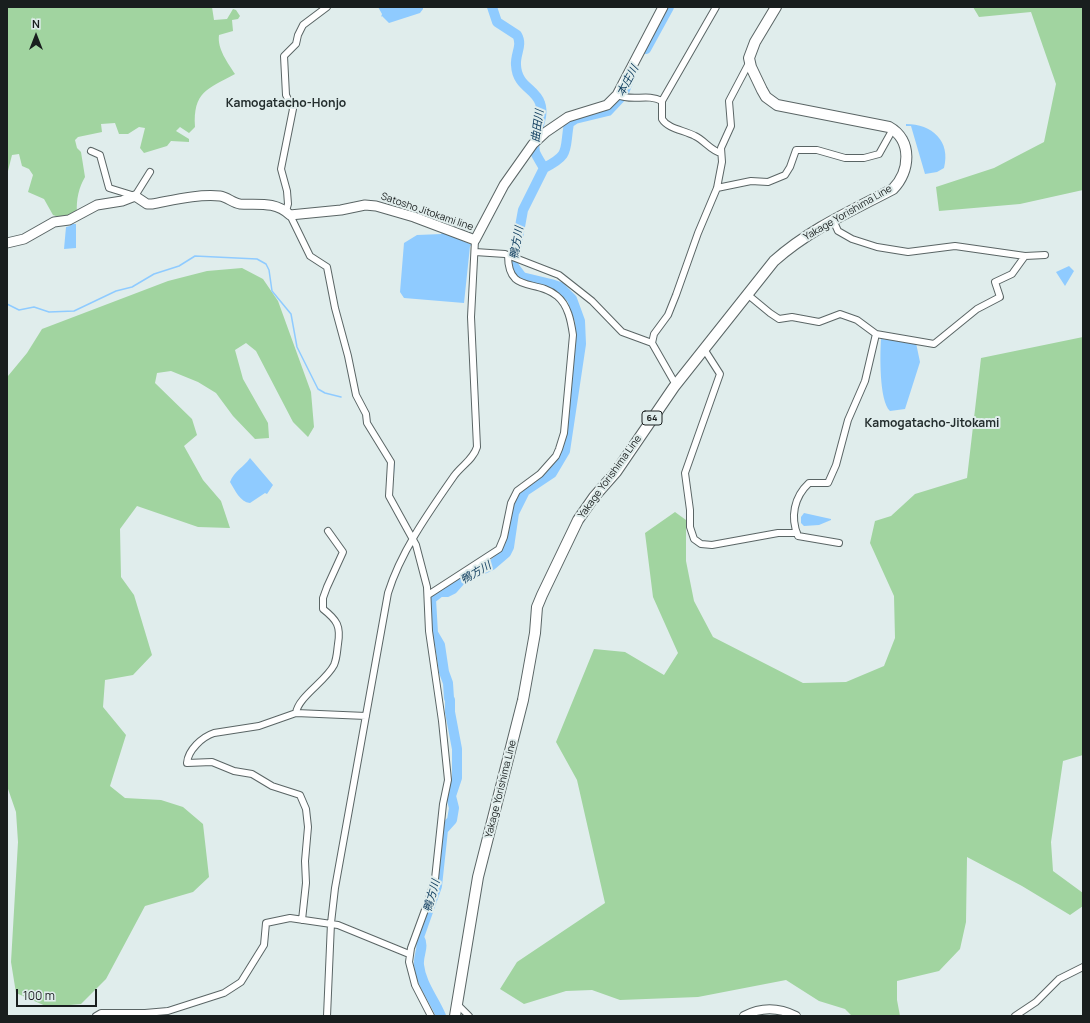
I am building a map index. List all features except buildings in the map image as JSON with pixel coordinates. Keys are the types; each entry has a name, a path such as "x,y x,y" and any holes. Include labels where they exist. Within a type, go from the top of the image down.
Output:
{"main road":[{"name":"Satosho Jitokami line","path":"135,196 147,204 192,197 220,196 238,204 267,204 288,213 341,210 365,205 376,206 414,217 475,240 504,185 533,144 540,137 568,117 607,105 618,96 663,7"},
{"path":"776,7 755,42 750,54 749,63 766,97 777,105 881,125 893,129"},
{"name":"Yakage Yorishima Line","path":"455,1016 456,1002 478,878 524,694 539,601 578,520 594,497 616,472 676,385 774,261 788,248 832,220 893,189 900,182 905,172 905,149 899,134 893,129"},
{"path":"7,243 24,239 54,222 69,220 97,206 122,201 135,196"}],"street":[{"path":"327,7 303,25 298,34 296,44 284,56 286,95 293,109 281,169 287,191 288,213 310,256 328,267 335,308 348,356 356,395 366,414 367,423 391,462 389,496 414,537 430,594 429,631 442,721 448,780 443,804 435,878 409,954 411,972 415,985 430,1016"},
{"path":"716,7 662,101 662,120 675,128 696,136 714,150 721,153"},
{"path":"652,343 654,334 668,315 698,233 717,188 722,162 721,148 731,126 729,101 749,63"},
{"path":"618,96 626,99 652,96 662,101"},
{"path":"717,188 751,181 768,182 784,175 790,167 796,150 817,150 845,158 864,158 880,154 893,129"},
{"path":"91,151 100,155 109,188 135,196 150,172"},
{"path":"832,220 838,231 852,239 877,247 908,252 955,246 1026,256 1045,255"},
{"path":"327,1016 331,923 335,888 388,593 399,564 414,537 455,474 472,458 476,447 471,324 475,240"},
{"path":"475,252 510,256 559,276 592,301 622,332 652,343 676,385"},
{"path":"430,594 499,549 504,537 511,504 518,491 540,474 556,456 564,433 572,340 571,320 565,305 557,296 549,291 527,286 514,278 508,268 510,256"},
{"path":"747,294 770,314 779,319 792,317 819,322 840,314 857,320 876,334 934,344 977,309 1000,297 995,282 1012,274 1026,256"},
{"path":"839,543 798,536 794,525 794,511 801,491 809,483 828,483 836,465 848,420 865,381 876,334"},
{"path":"704,349 720,374 685,473 690,510 690,527 694,539 701,544 712,545 778,533 797,533"},
{"path":"296,714 299,705 334,666 337,655 340,633 335,619 323,609 323,598 343,552 328,531"},
{"path":"302,920 306,884 305,861 308,827 306,809 300,795 272,786 252,774 234,771 212,762 187,763 190,751 208,735 259,726 296,714 366,716"},
{"path":"96,1016 101,1013 168,1013 224,993 236,986 264,945 266,923 290,918 331,923 409,954"},
{"path":"1015,1016 1036,1002 1059,979 1083,967"},
{"path":"456,1002 469,1016"},
{"path":"744,1016 755,1010 766,1009 777,1009 796,1016"}],"green space":[{"path":"7,7 212,7 214,20 227,19 233,9 236,10 240,16 238,19 232,20 233,31 219,35 219,40 221,51 235,74 210,88 199,99 196,106 195,127 189,133 180,127 176,131 189,139 189,142 171,141 167,146 144,153 140,148 145,128 139,127 128,134 119,134 115,123 101,124 102,132 78,137 75,140 77,148 81,152 85,177 78,194 77,212 61,218 53,215 44,199 28,192 33,175 29,169 22,166 19,154 12,155 7,175"},
{"path":"973,7 1083,7 1083,190 1020,204 939,211 936,187 994,168 1044,142 1056,84 1031,12 979,17"},
{"path":"242,268 263,279 278,301 311,392 314,427 308,437 293,422 256,351 246,343 235,350 243,379 268,423 269,438 255,439 233,416 216,393 198,382 171,371 157,373 155,383 192,419 197,435 184,446 203,480 221,501 230,528 198,527 137,506 120,529 121,577 134,595 152,655 133,675 105,680 103,707 126,735 110,786 125,798 161,800 183,807 203,824 209,877 193,892 145,906 106,979 81,1004 48,1007 16,993 11,962 18,842 16,812 7,786 8,376 27,353 42,329 168,281 207,271"},
{"path":"1083,337 1083,755 1063,761 1051,842 1053,871 1083,893 1083,906 1070,915 1022,886 967,857 966,922 960,949 939,971 897,981 897,1000 900,1016 852,1016 845,1009 819,1001 786,980 698,997 620,1000 592,990 566,991 524,1004 500,989 517,962 605,903 577,780 556,742 594,649 625,652 664,675 678,653 653,597 645,533 675,512 686,520 686,561 694,601 713,637 803,683 846,682 884,666 895,638 894,596 870,543 875,521 891,516 915,494 967,478 981,358"}],"water":[{"path":"378,7 423,7 423,9 420,13 389,23 382,16 381,17 382,14"},
{"path":"906,124 924,127 937,136 942,142 945,150 944,168 937,172 925,174 911,126 906,126"},
{"path":"71,224 76,224 76,248 64,249 66,227 70,226"},
{"path":"435,228 472,245 470,246 464,303 404,298 400,292 404,243 417,235 442,234"},
{"path":"1069,266 1074,271 1065,286 1056,272"},
{"path":"892,338 916,343 920,362 905,409 890,411 886,406 882,388 881,339 892,340"},
{"path":"250,458 273,485 267,494 265,493 250,503 241,498 230,482 234,475"},
{"path":"804,513 831,520 819,525 804,526 801,523 801,517"}],"waterway":[{"name":"曲田川","path":"492,7 497,22 517,35 519,39 519,46 516,65 519,78 538,98 540,103 541,115 534,146 535,152 544,168"},
{"name":"本庄川","path":"646,49 669,7"},
{"name":"本庄川","path":"544,168 559,159 565,151 569,123 575,119 608,111 623,95 630,77"},
{"name":"鴨方川","path":"441,1016 422,979 420,972 419,961 421,941 419,937 437,886 443,830 452,820 454,808 451,796 457,778 457,749 450,712 448,683 444,672 440,645 433,633 431,599 440,592 447,592 453,589 461,580 492,565 506,553 509,547 514,513 525,491 552,473 565,451 581,344 580,321 572,299 560,287 522,277 513,265 523,210 544,168"},
{"path":"7,304 19,310 34,307 49,312 74,311 116,291 132,287 154,274 179,266 195,256 257,259 266,264 269,270 272,291 291,314 297,347 318,389 325,393 341,397"},
{"path":"393,478 394,464"}],"district":[{"name":"Kamogatacho-Honjo","path":"286,104"},
{"name":"Kamogatacho-Jitokami","path":"932,424"}]}
